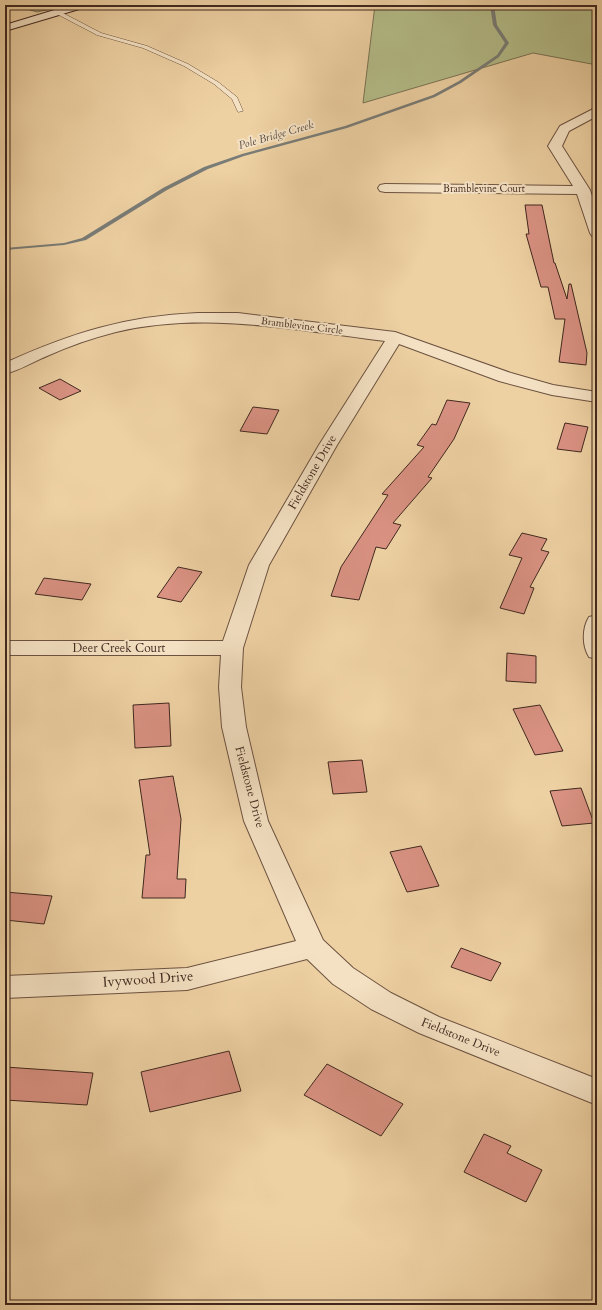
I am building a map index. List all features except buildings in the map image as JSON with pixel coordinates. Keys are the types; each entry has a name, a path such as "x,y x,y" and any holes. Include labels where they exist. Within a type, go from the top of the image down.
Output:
{"street":[{"path":"5,28 82,5"},
{"path":"595,113 564,129 555,146 583,190 597,233"},
{"name":"Bramblevine Court","path":"385,188 583,190"},
{"name":"Bramblevine Circle","path":"5,369 77,338 128,324 190,317 238,318 394,337 505,377 552,390 597,397"},
{"name":"Fieldstone Drive","path":"394,337 328,445 259,565 232,648 230,687 234,727 256,820 312,947 342,976 381,1001 429,1025 597,1092"},
{"path":"597,622 595,635 597,652"},
{"name":"Deer Creek Court","path":"5,648 232,648"},
{"name":"Ivywood Drive","path":"5,987 187,979 312,947"}],"lane":[{"path":"57,12 99,34 145,47 186,65 216,83 235,98 240,111"}],"green space":[{"path":"13,5 69,5 37,12"},
{"path":"375,5 597,5 597,65 533,53 363,103"}],"waterway":[{"name":"Pole Bridge Creek","path":"5,249 64,244 84,239 165,189 206,168 243,155 346,127 434,96 460,82 498,56 507,43 495,25 492,5"}]}
